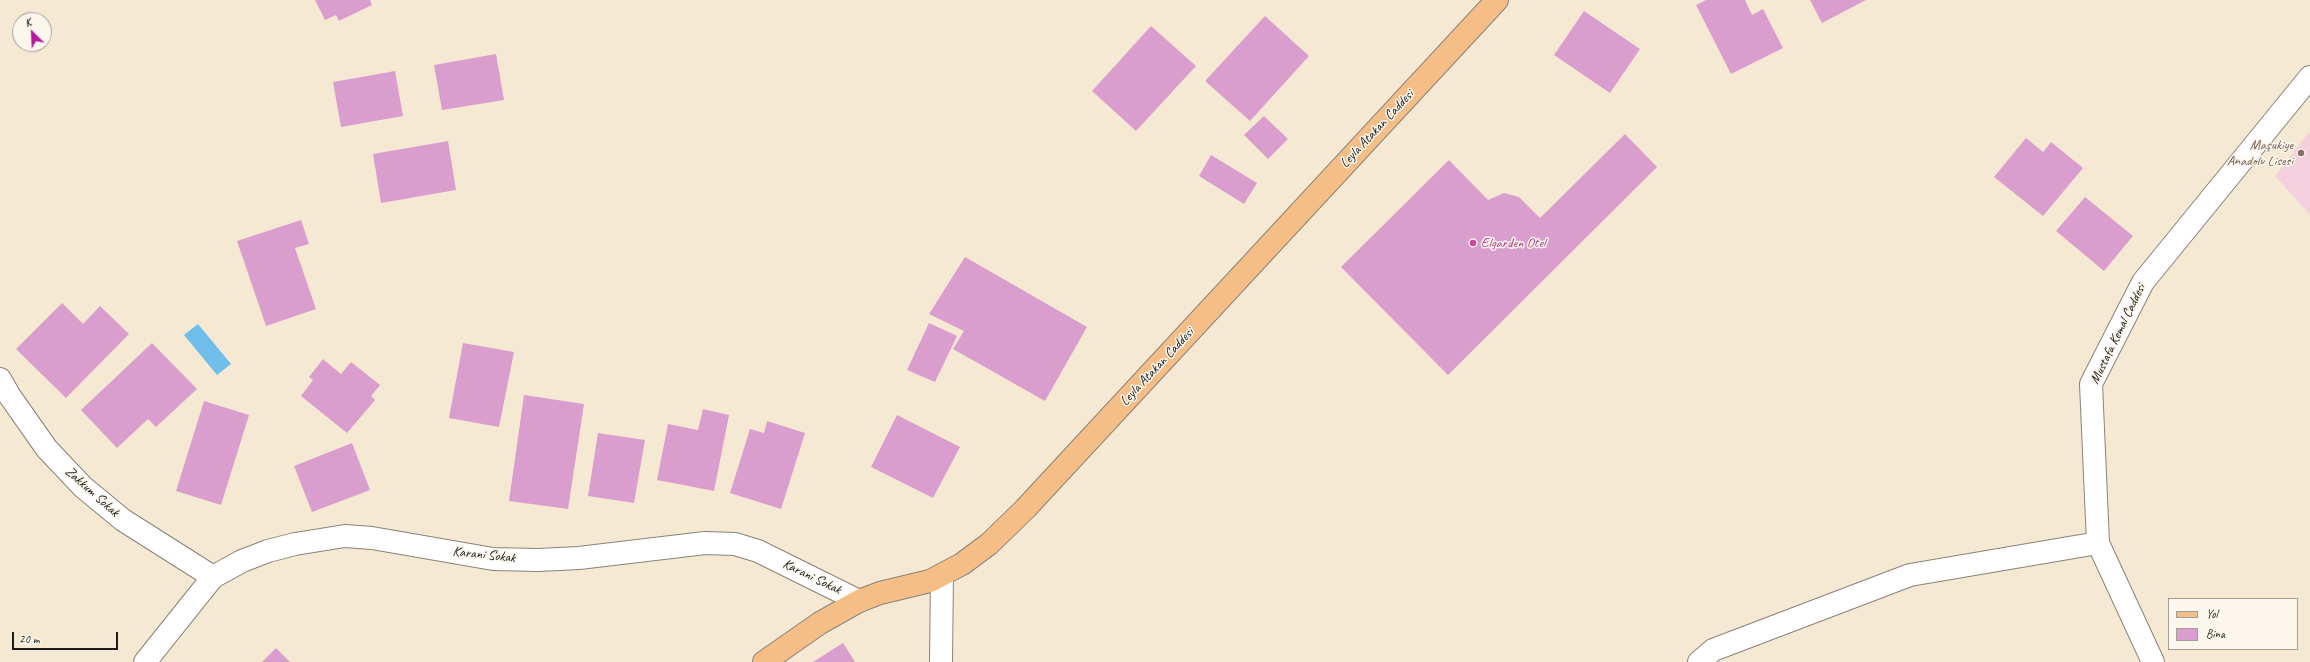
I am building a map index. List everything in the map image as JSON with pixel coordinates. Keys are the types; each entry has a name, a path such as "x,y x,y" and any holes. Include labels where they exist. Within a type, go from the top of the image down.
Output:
{"main road":[{"name":"Leyla Atakan Caddesi","path":"764,662 820,623 859,601 880,593 930,581 962,564 989,544 1026,509 1497,0"}],"street":[{"name":"Mustafa Kemal Caddesi","path":"2153,662 2098,543 2092,384 2143,282 2310,77"},
{"name":"Zakkum Sokak","path":"0,378 9,395 47,449 83,487 123,520 213,577"},
{"name":"Karani Sokak","path":"145,662 213,577 242,561 268,551 295,544 345,536 372,538 493,559 538,560 579,558 705,543 735,544 758,550 859,601"},
{"path":"1699,662 1713,650 1910,575 2098,543"},
{"path":"942,575 942,662"}],"shaded area":[{"name":"Maşukiye Anadolu Lisesi","path":"2310,131 2310,215 2275,176"}],"water":[{"path":"198,324 231,364 217,375 184,335"}],"building":[{"path":"315,0 370,0 372,5 339,21 336,15 325,20"},
{"path":"1706,0 1745,0 1752,15 1763,9 1783,48 1731,74 1696,5"},
{"path":"1810,0 1866,0 1822,23"},
{"path":"1584,11 1640,49 1610,93 1554,55"},
{"path":"1265,16 1309,56 1250,121 1205,81"},
{"path":"1151,26 1196,66 1136,131 1092,91"},
{"path":"496,54 504,100 442,110 434,65"},
{"path":"395,71 403,116 341,127 333,82"},
{"path":"1264,116 1288,139 1268,159 1244,135"},
{"name":"Elgarden Otel","path":"1625,134 1657,167 1448,375 1341,267 1449,160 1488,200 1504,193 1519,197 1540,218"},
{"path":"2026,138 2043,152 2051,142 2083,168 2043,216 1994,177"},
{"path":"448,141 456,190 381,203 373,154"},
{"path":"1211,155 1257,183 1244,204 1199,176"},
{"path":"2085,197 2133,236 2104,271 2056,231"},
{"path":"301,220 309,244 295,248 316,309 266,326 237,241"},
{"path":"965,257 1087,327 1045,401 953,349 964,331 929,314"},
{"path":"62,303 83,324 100,306 129,334 66,398 16,349"},
{"path":"929,323 957,336 935,382 907,370"},
{"path":"152,343 197,389 156,427 148,419 117,448 81,410"},
{"path":"463,343 514,352 499,427 449,418"},
{"path":"323,359 341,374 351,362 380,385 371,396 375,400 347,433 301,396 313,380 309,377"},
{"path":"524,395 584,404 568,509 509,501"},
{"path":"204,401 249,415 221,505 176,491"},
{"path":"703,409 729,415 714,491 657,480 668,424 698,430"},
{"path":"897,415 960,447 933,498 871,467"},
{"path":"767,421 805,433 781,509 730,493 750,429 764,433"},
{"path":"598,433 645,440 634,503 588,496"},
{"path":"352,443 370,490 312,512 294,466"},
{"path":"843,643 855,662 813,662"},
{"path":"276,648 290,662 262,662"}],"place":[{"name":"Maşukiye Anadolu Lisesi","path":"2301,153"},
{"name":"Elgarden Otel","path":"1473,243"}]}
